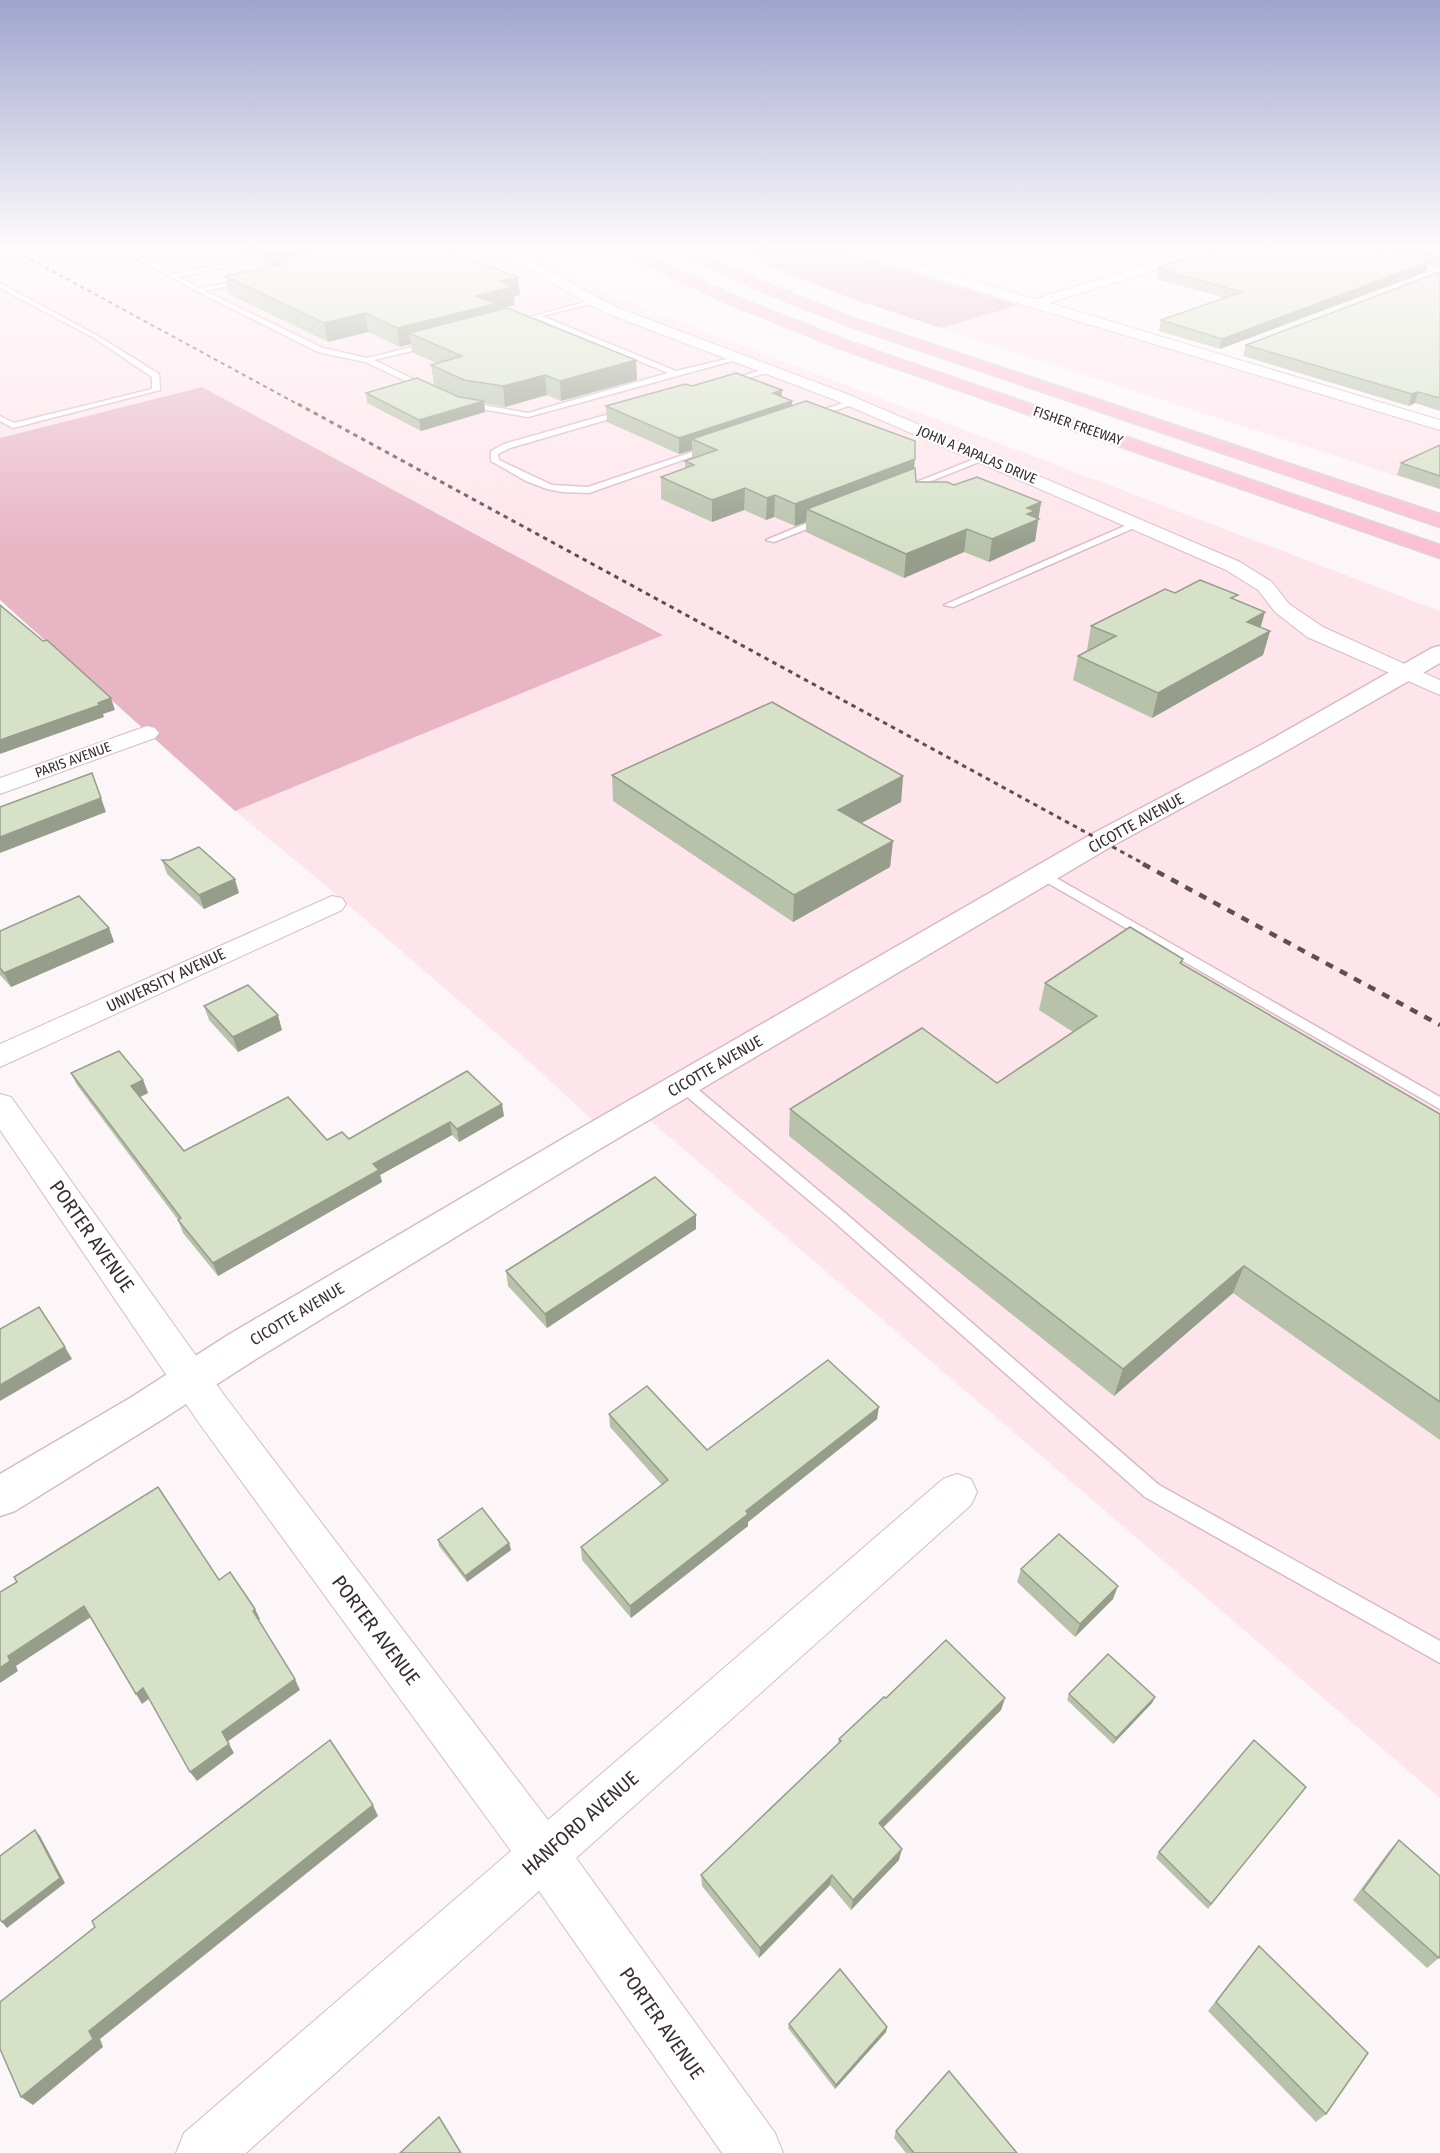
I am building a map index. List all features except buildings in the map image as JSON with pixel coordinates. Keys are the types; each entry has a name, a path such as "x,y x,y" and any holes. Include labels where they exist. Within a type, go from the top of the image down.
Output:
{"highway":[{"name":"FISHER FREEWAY","path":"854,348 1440,552"},
{"name":"FISHER FREEWAY","path":"929,348 1440,521"}],"street":[{"name":"JOHN A PAPALAS DRIVE","path":"714,348 852,402 1138,523 1233,566 1264,586 1282,608 1315,632 1440,688"},
{"path":"1186,348 1435,420"},
{"path":"1217,358 1239,349"},
{"name":"CICOTTE AVENUE","path":"0,1497 144,1410 192,1378 683,1085 1044,874 1440,653"},
{"name":"PARIS AVENUE","path":"0,787 147,733"},
{"name":"UNIVERSITY AVENUE","path":"0,1056 332,904"},
{"name":"PORTER AVENUE","path":"0,1105 213,1411 544,1855 755,2153"},
{"name":"HANFORD AVENUE","path":"204,2153 957,1492"}],"lane":[{"path":"0,417 13,426 156,390 156,376 114,348"},
{"path":"318,348 367,360 443,394"},
{"path":"367,360 411,348"},
{"path":"615,348 675,373"},
{"path":"453,399 464,404 528,416 675,373 739,358"},
{"path":"714,386 771,369"},
{"path":"797,420 852,402"},
{"path":"634,409 507,446 494,453 495,461 552,490 570,492 589,489 720,446"},
{"path":"888,495 985,458"},
{"path":"771,540 835,515"},
{"path":"950,605 1138,523"},
{"path":"1044,874 1440,1104"},
{"path":"683,1085 838,1216 1152,1491 1440,1653"}],"shaded area":[{"path":"0,348 750,348 1440,611 1440,1798 639,1111 604,1131 533,1065 324,884 235,811 663,634 202,387 0,438"},
{"path":"1004,348 1185,348 1440,425 1440,490"},
{"path":"202,387 663,635 235,811 0,600 0,438"}],"railway":[{"path":"195,348 301,406"},
{"path":"298,404 1146,865"},
{"path":"1143,864 1440,1025"}]}
